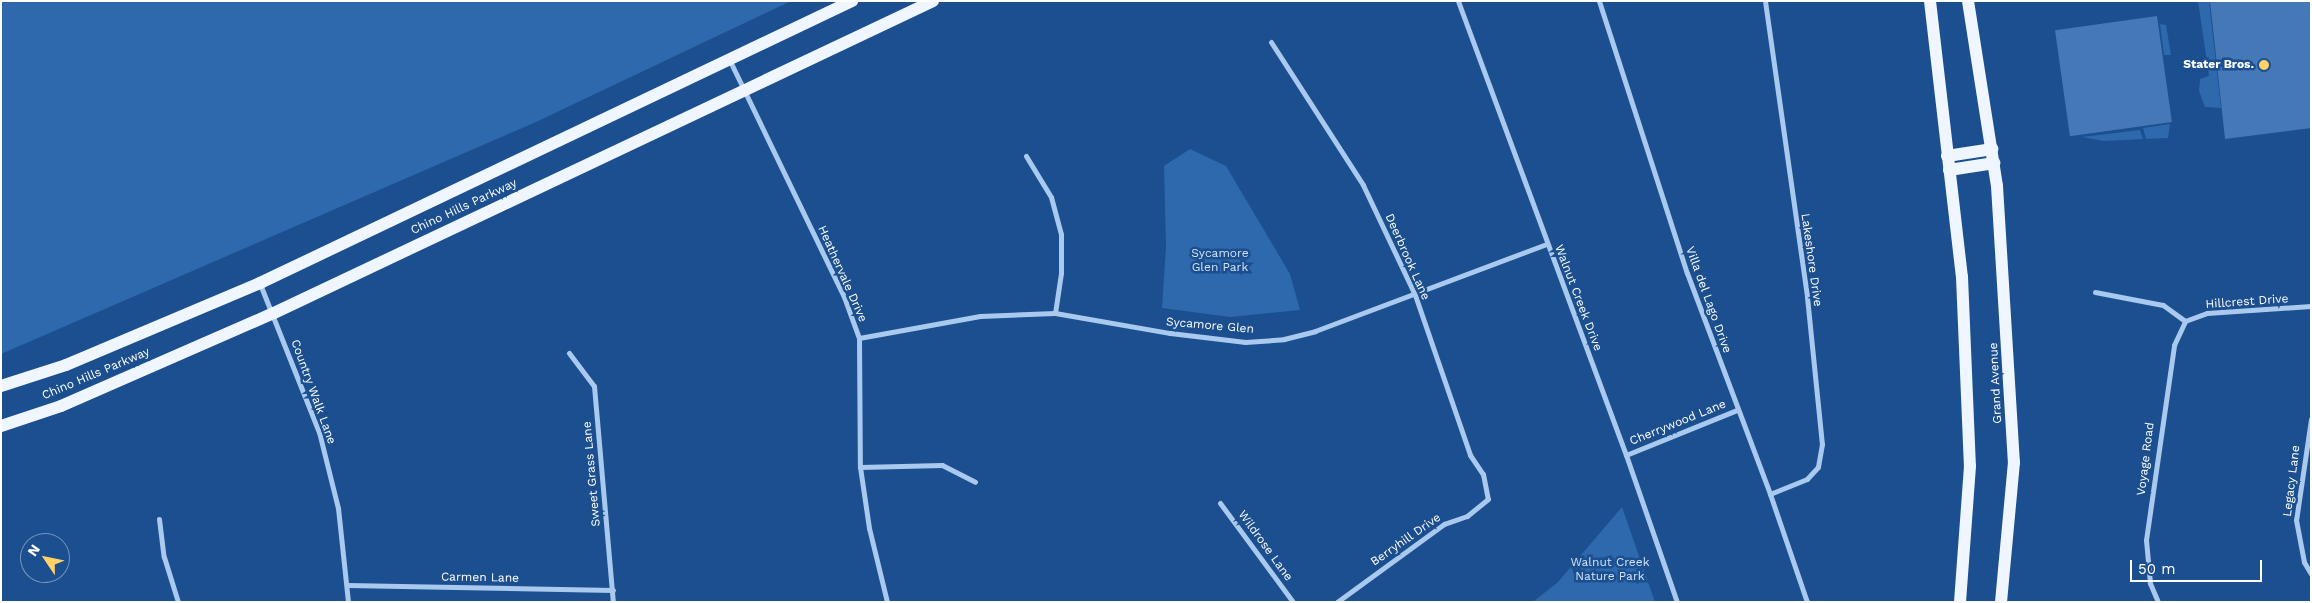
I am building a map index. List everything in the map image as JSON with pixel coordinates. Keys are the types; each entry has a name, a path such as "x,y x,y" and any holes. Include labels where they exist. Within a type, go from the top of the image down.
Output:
{"main road":[{"name":"Chino Hills Parkway","path":"1,386 66,365 260,283 852,1"},
{"name":"Chino Hills Parkway","path":"1,426 61,406 274,313 933,1"},
{"path":"1930,1 1962,277 1970,466 1960,602"},
{"name":"Grand Avenue","path":"1968,1 1994,163 2014,462 2000,602"},
{"path":"1947,156 1992,149"},
{"path":"1949,170 1994,163"}],"street":[{"name":"Walnut Creek Drive","path":"1458,1 1626,455 1677,602"},
{"name":"Villa del Lago Drive","path":"1599,1 1687,273 1770,494 1807,602"},
{"name":"Lakeshore Drive","path":"1765,1 1807,297 1822,444 1818,467 1807,478 1770,494"},
{"name":"Deerbrook Lane","path":"1271,42 1363,184 1415,295 1470,455 1483,474 1488,498"},
{"name":"Heathervale Drive","path":"729,58 844,297 859,338 860,467 870,537 887,602"},
{"path":"1026,156 1051,197 1060,234 1061,273 1055,313"},
{"name":"Sycamore Glen","path":"859,338 980,316 1055,313 1245,342 1284,339 1315,331 1415,295 1547,244"},
{"name":"Country Walk Lane","path":"260,283 274,313 319,432 338,508 348,602"},
{"path":"2095,292 2162,305 2185,321"},
{"name":"Hillcrest Drive","path":"2185,321 2207,313 2311,306"},
{"name":"Voyage Road","path":"2157,600 2150,583 2146,540 2174,345 2185,321"},
{"name":"Sweet Grass Lane","path":"569,353 594,386 613,602"},
{"name":"Cherrywood Lane","path":"1626,455 1737,410"},
{"name":"Legacy Lane","path":"2311,419 2296,520 2304,562 2311,574"},
{"path":"860,467 942,465 975,482"},
{"name":"Berryhill Drive","path":"1337,602 1444,524 1467,516 1488,498"},
{"name":"Wildrose Lane","path":"1220,503 1293,602"},
{"path":"159,519 164,557 178,602"},
{"name":"Carmen Lane","path":"347,585 613,590"},
{"path":"2151,602 2157,600"}],"green space":[{"path":"1,1 791,1 536,122 1,354"},
{"path":"2198,1 2209,1 2221,108 2205,107 2199,91 2200,79 2209,76"},
{"path":"2160,24 2166,25 2171,55 2164,55"},
{"path":"2170,124 2168,138 2146,139 2143,128"},
{"path":"2140,130 2143,139 2104,141 2082,137"},
{"name":"Sycamore Glen Park","path":"1190,149 1226,166 1290,274 1300,310 1230,317 1162,308 1166,247 1164,166"},
{"name":"Walnut Creek Nature Park","path":"1622,507 1655,602 1533,602 1558,582"}],"building":[{"name":"Stater Bros.","path":"2210,1 2311,1 2311,128 2225,139"},
{"path":"2157,16 2172,122 2070,136 2055,30"}],"place":[{"name":"Stater Bros.","path":"2264,65"}]}
